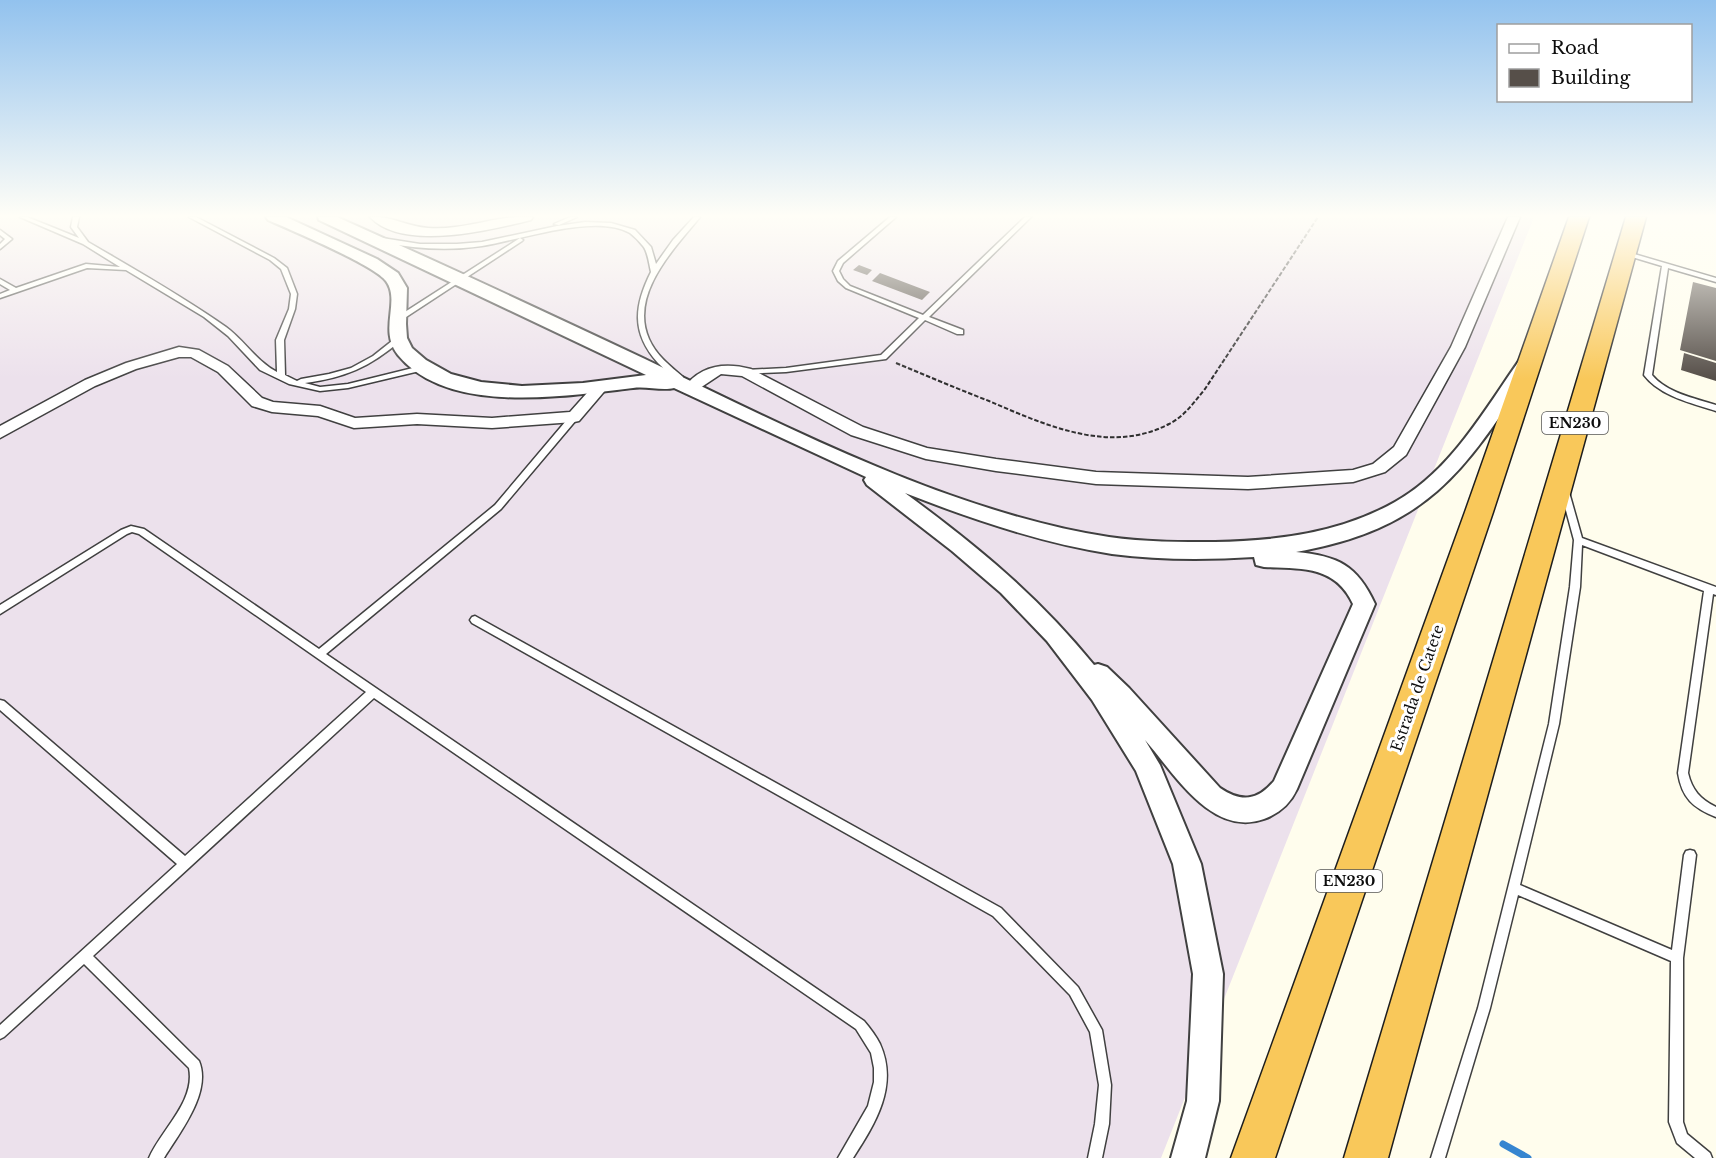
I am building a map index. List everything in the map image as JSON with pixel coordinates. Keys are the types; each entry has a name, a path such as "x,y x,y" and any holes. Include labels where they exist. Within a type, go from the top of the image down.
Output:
{"highway":[{"name":"Estrada de Catete","path":"1253,1158 1561,271"},
{"name":"EN230","path":"1366,1158 1619,271"}],"street":[{"path":"384,271 392,277 398,288 396,330 401,348 412,360 443,378 471,387 502,392 600,387 633,381 662,382 691,389"},
{"path":"446,271 853,465 991,516 1037,530 1111,546 1194,555 1322,562 1338,570 1351,580 1364,604 1284,789 1275,802 1257,810 1236,809 1213,799 1119,693 1055,634 1009,587 960,545 853,465"},
{"path":"691,389 712,370 729,368 746,372 857,431 926,453 996,465 1096,478 1236,483 1353,476 1379,468 1400,451 1458,347 1491,271"},
{"path":"1111,546 1252,551 1318,541 1373,522 1406,505 1433,486 1455,462 1535,351"},
{"path":"0,433 90,383 131,366 180,352 194,353 223,369 257,402 272,407 320,411 354,423 417,419 492,423 573,417 600,387"},
{"path":"1055,634 1101,693 1147,765 1187,864 1208,974 1203,1101 1188,1158"}],"lane":[{"path":"0,296 71,271"},
{"path":"131,271 231,333 263,368 292,382 320,388 348,386 425,367"},
{"path":"281,377 280,340 292,309 294,294 285,271"},
{"path":"292,382 321,380 359,368 378,357 396,330 468,271"},
{"path":"836,271 840,280 848,287 960,332"},
{"path":"746,372 786,370 883,357 972,271"},
{"path":"1664,271 1648,375 1651,380 1666,390 1716,408"},
{"path":"1683,271 1716,280"},
{"path":"655,273 649,281 640,307 643,334 663,364 691,389"},
{"path":"0,281 15,290"},
{"path":"319,655 498,507 573,417"},
{"path":"1438,1158 1484,1008 1554,724 1575,587 1578,540 1560,475"},
{"path":"0,610 124,532 136,529 860,1025 877,1051 882,1085 873,1112 846,1158"},
{"path":"1578,540 1713,590 1683,773 1684,786 1691,798 1702,807 1716,812"},
{"path":"475,620 997,912 1074,991 1096,1030 1105,1085 1102,1124 1095,1158"},
{"path":"0,1033 373,692"},
{"path":"0,704 186,864"},
{"path":"1690,855 1677,958 1676,1122 1682,1138 1705,1158"},
{"path":"1515,888 1677,958"},
{"path":"85,957 195,1065 199,1073 196,1089 156,1158"}],"path":[{"path":"883,357 1056,429 1082,436 1152,431 1172,423 1186,412 1282,271"}],"shaded area":[{"path":"0,271 1513,271 1161,1158 0,1158"}],"building":[{"path":"856,271 871,271 867,275"},
{"path":"880,273 930,292 922,300 872,281"},
{"path":"1693,282 1716,288 1716,361 1680,350"},
{"path":"1684,353 1716,363 1716,381 1681,370"}],"waterway":[{"path":"1503,1144 1528,1158"}]}
